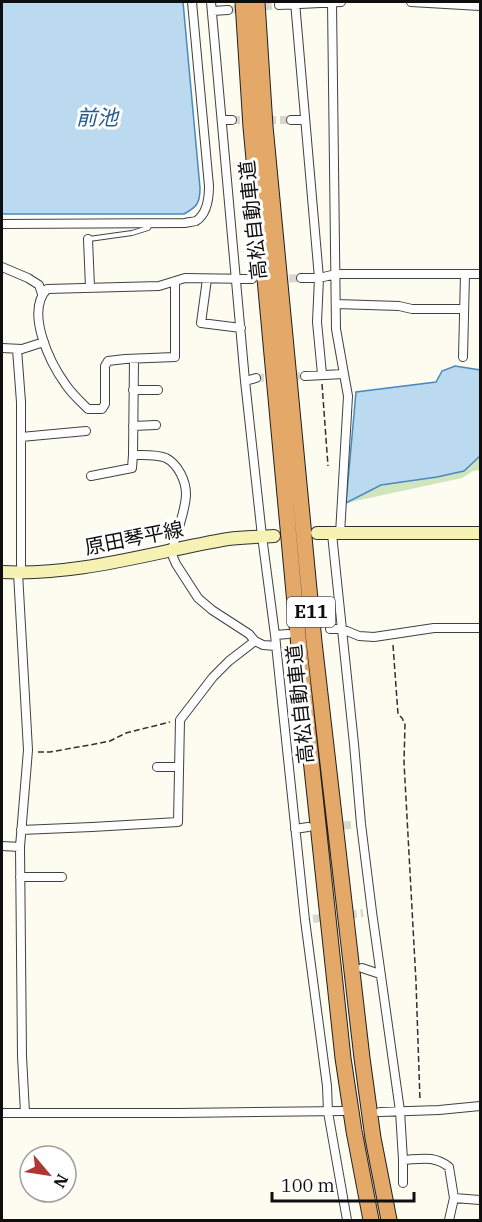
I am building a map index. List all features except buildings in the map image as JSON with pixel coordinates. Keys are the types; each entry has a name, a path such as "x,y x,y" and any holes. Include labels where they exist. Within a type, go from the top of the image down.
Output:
{"highway":[{"name":"高松自動車道","path":"243,2 253,150 298,647 343,1058 371,1221"},
{"name":"高松自動車道","path":"257,2 265,126 314,642 362,1058 373,1138 390,1221"}],"main road":[{"path":"316,533 480,533"},
{"name":"原田琴平線","path":"2,572 72,570 229,539 268,536"}],"street":[{"path":"2,224 185,223 196,221 202,214 209,196 192,2"},
{"path":"332,2 336,329 348,396 336,534 342,629 354,744 356,824 367,913 380,974 400,1111 403,1183"},
{"path":"279,5 341,2"},
{"path":"411,2 480,6"},
{"path":"295,3 319,278 317,322 322,375"},
{"path":"228,9 211,6 245,381 268,536 276,646 295,829 314,957 328,1112 346,1221"},
{"path":"222,120 232,120"},
{"path":"291,120 305,120"},
{"path":"88,239 90,287"},
{"path":"2,267 39,285 42,294 38,318 44,342 66,386 88,409 102,409 105,404 105,366 108,361 175,357 175,281"},
{"path":"301,278 319,278 336,274 480,274"},
{"path":"463,357 465,274"},
{"path":"42,294 47,289 159,286 185,278 252,279"},
{"path":"207,279 201,323 240,328"},
{"path":"336,304 399,306 412,309 464,309"},
{"path":"2,348 17,349 44,342"},
{"path":"17,349 21,402 19,573 27,752 20,847 22,1056 25,1113"},
{"path":"91,476 132,468 134,359"},
{"path":"305,375 344,374"},
{"path":"245,381 256,378"},
{"path":"134,390 158,390"},
{"path":"133,426 156,425"},
{"path":"21,437 86,430"},
{"path":"133,455 164,457 180,472 186,494 172,558 198,598 249,634 255,641 263,645 276,646"},
{"path":"330,629 342,629 359,636 374,637 434,628 480,628"},
{"path":"275,635 288,634"},
{"path":"21,830 178,822 180,720 213,677 255,641"},
{"path":"157,767 179,767"},
{"path":"295,829 308,827"},
{"path":"2,846 20,847"},
{"path":"20,877 62,877"},
{"path":"362,968 380,974"},
{"path":"380,1112 480,1106"},
{"path":"2,1113 343,1111"},
{"path":"403,1160 438,1159 448,1167 454,1198 449,1221"},
{"path":"454,1198 480,1200"}],"lane":[{"path":"88,239 125,234 148,228 150,223"}],"path":[{"path":"322,375 328,466"},
{"path":"392,635 398,714 405,724 404,762 420,1110"},
{"path":"27,752 50,752 110,741 126,733 180,720"}],"green space":[{"path":"480,456 480,470 473,471 462,478 346,503 381,485 464,471"}],"water":[{"name":"前池","path":"2,2 183,2 200,188 195,207 184,214 2,214"},
{"path":"455,366 480,370 480,456 464,471 381,485 346,503 356,392 436,382 442,371"}],"tunnel":[{"path":"228,10 279,5"},
{"path":"232,120 291,120"},
{"path":"277,279 301,278"},
{"path":"256,378 305,376"},
{"path":"331,826 352,825"},
{"path":"313,919 363,913"}]}
